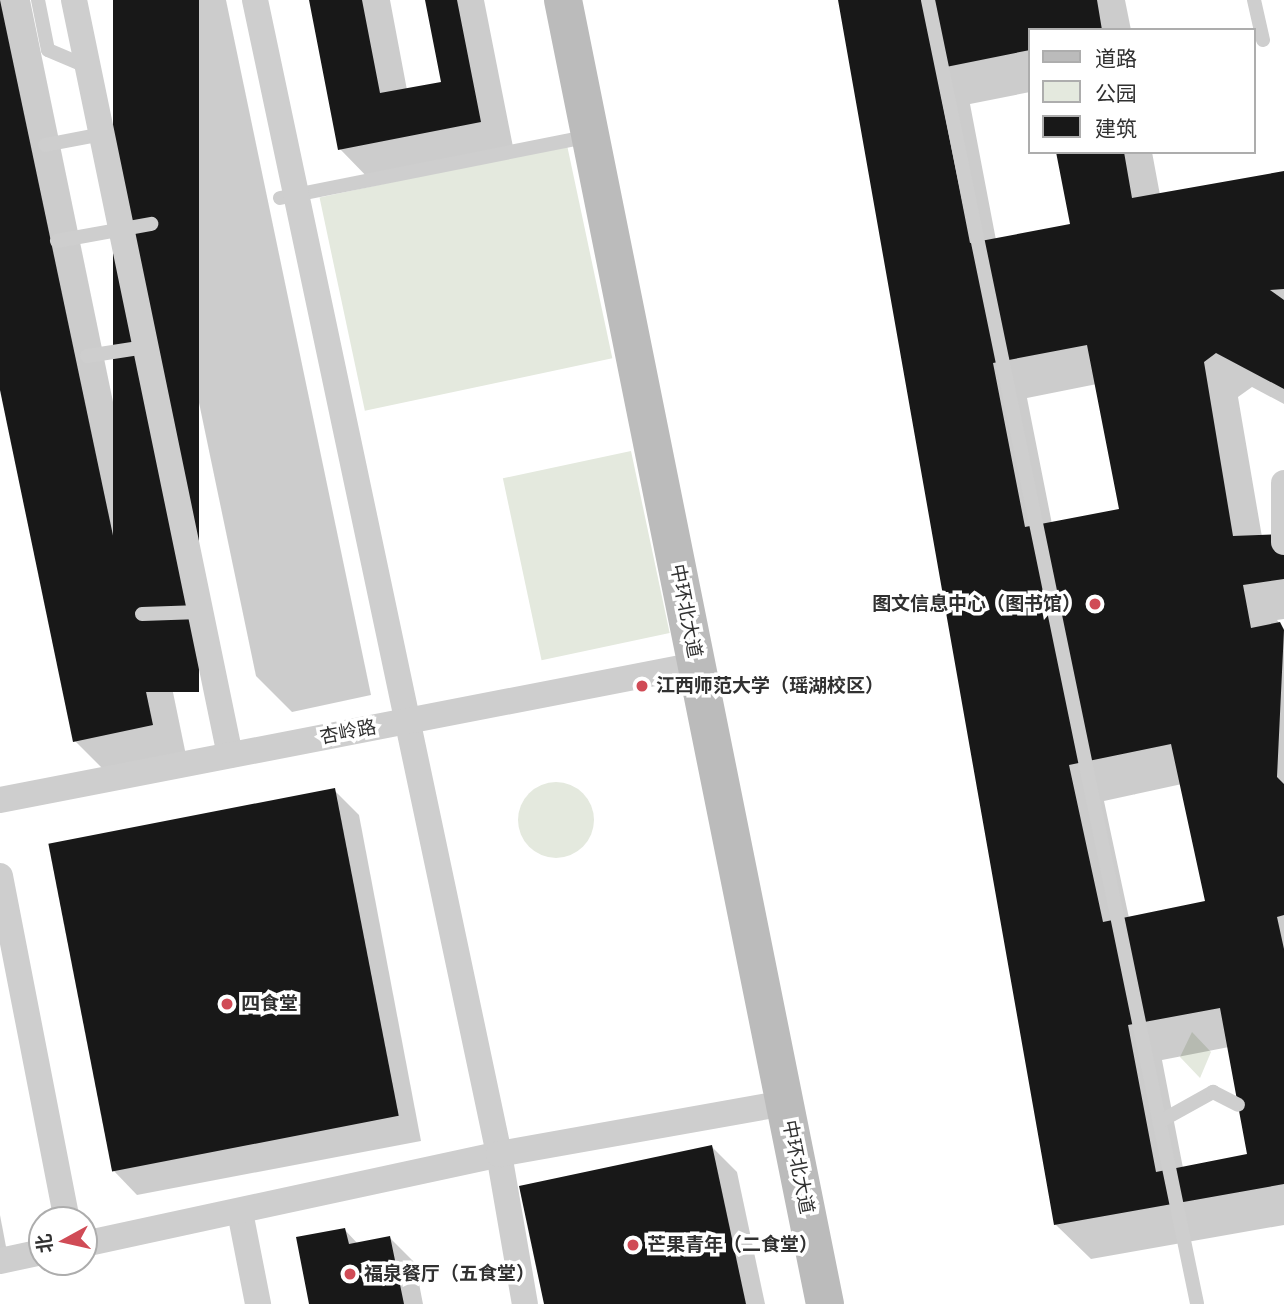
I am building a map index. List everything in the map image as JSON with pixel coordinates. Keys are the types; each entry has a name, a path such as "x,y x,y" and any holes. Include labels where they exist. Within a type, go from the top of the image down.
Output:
{"street":[{"path":"74,0 230,755"},
{"path":"255,0 288,196 406,721 499,1154 525,1304"},
{"name":"中环北大道","path":"563,0 825,1304"},
{"path":"1284,483 1284,542"},
{"name":"杏岭路","path":"0,800 696,665"},
{"path":"0,876 65,1206"},
{"path":"98,1241 499,1154 785,1103"},
{"path":"240,1212 258,1304"},
{"path":"0,1261 28,1255"}],"lane":[{"path":"38,0 48,51 88,67"},
{"path":"928,0 1197,1304"},
{"path":"1254,0 1263,40"},
{"path":"45,145 102,134"},
{"path":"288,196 590,136"},
{"path":"57,241 151,225"},
{"path":"87,356 145,347"},
{"path":"142,614 200,612"},
{"path":"1159,1122 1213,1092 1238,1105"}],"green space":[{"path":"567,145 612,358 365,411 320,198"},
{"path":"631,451 670,633 542,660 503,478"},
{"path":"564,782 577,788 588,799 594,812 592,835 577,852 564,858 548,858 535,852 520,835 518,812 524,799 541,784"},
{"path":"1192,1032 1211,1052 1200,1078 1180,1057"}],"building":[{"path":"0,0 153,725 73,742 0,390"},
{"path":"113,0 199,0 199,692 113,692"},
{"path":"309,0 362,0 380,93 441,82 425,0 457,0 481,122 338,150"},
{"name":"图文信息中心（图书馆）","path":"838,0 1097,0 1102,28 1028,28 1028,50 936,69 970,243 1070,224 1056,154 1124,154 1132,198 1284,171 1284,289 1270,290 1284,300 1284,389 1216,353 1204,362 1233,536 1284,534 1284,579 1243,585 1251,628 1280,622 1284,630 1277,777 1284,784 1284,915 1277,917 1284,949 1284,1184 1054,1225","holes":["1087,345 1119,509 1025,527 993,363","1171,744 1205,901 1103,922 1069,765","1220,1008 1247,1154 1156,1172 1128,1025"]},
{"name":"四食堂","path":"335,788 399,1116 112,1172 48,844"},
{"name":"芒果青年（二食堂）","path":"712,1145 746,1304 544,1304 519,1186"},
{"name":"福泉餐厅（五食堂）","path":"345,1228 349,1244 390,1236 404,1304 309,1304 296,1237"}],"place":[{"name":"图文信息中心（图书馆）","path":"1095,604"},
{"name":"江西师范大学（瑶湖校区）","path":"642,686"},
{"name":"四食堂","path":"227,1004"},
{"name":"芒果青年（二食堂）","path":"633,1245"},
{"name":"福泉餐厅（五食堂）","path":"350,1274"}]}
